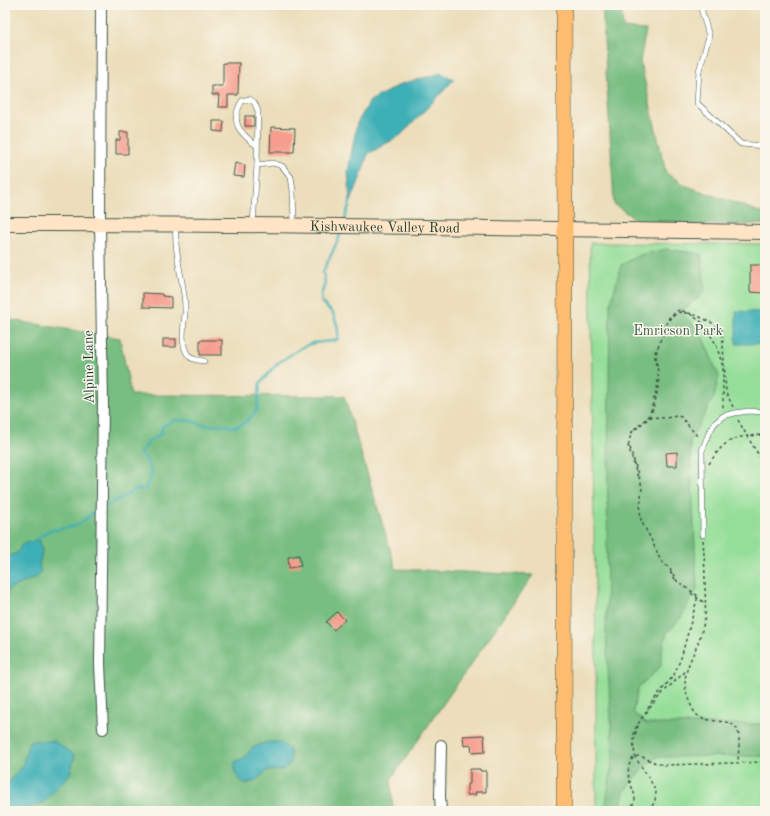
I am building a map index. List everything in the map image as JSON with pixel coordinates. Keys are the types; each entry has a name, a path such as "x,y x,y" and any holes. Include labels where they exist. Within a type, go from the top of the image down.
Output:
{"main road":[{"path":"564,5 564,811"}],"street":[{"name":"Alpine Lane","path":"101,5 100,224 103,402 100,664 103,729"},
{"name":"Kishwaukee Valley Road","path":"5,224 176,224 765,232"},
{"path":"441,745 441,811"}],"lane":[{"path":"700,5 709,36 700,72 697,102 741,144 765,146"},
{"path":"253,225 257,165 258,111 254,102 249,99 242,101 237,109 237,128 244,137 257,146"},
{"path":"257,165 273,163 282,166 291,177 294,226"},
{"path":"176,224 176,248 184,287 185,313 183,338 185,349 188,356 191,358 195,360 204,360"},
{"path":"703,535 702,451 708,435 714,424 723,416 749,411 765,412"}],"path":[{"path":"706,604 676,582 669,570 660,562 650,537 641,522 639,510 641,487 630,452 628,440 631,432 649,417 654,403 658,383 654,356 655,351 670,316 679,310 691,313 716,325 722,330 726,392 747,436 765,464"},
{"path":"666,324 671,317 680,312 690,314 703,323 716,344 723,367 723,416"},
{"path":"649,417 681,417 705,443"},
{"path":"703,475 718,450 727,443 736,438 765,435"},
{"path":"703,535 706,604 705,617 700,638 686,671 685,681 687,695 695,713 708,720 732,724 737,729 739,736 738,762"},
{"path":"649,811 655,801 656,792 636,757 633,739 635,729 652,702 674,675 681,658 698,598"},
{"path":"636,757 634,742 640,721 663,692 686,671"},
{"path":"629,811 633,806 634,791 629,779 628,769 631,760 636,757 642,756 653,762 664,765 765,762"}],"green space":[{"path":"603,5 621,5 623,28 646,30 640,61 666,173 687,186 765,214 765,224 643,225 614,204"},
{"name":"Emricson Park","path":"590,243 765,244 765,811 596,811 596,663"},
{"path":"666,249 701,254 705,292 681,312 700,331 719,376 714,397 690,441 697,589 680,619 667,633 661,654 661,666 638,688 633,712 646,724 765,724 765,756 657,757 642,769 624,791 620,811 605,811 613,757 606,631 610,307 621,265 640,255"},
{"path":"5,319 120,338 131,395 344,396 396,569 533,575 391,779 393,811 5,811"}],"water":[{"path":"441,73 454,79 401,135 368,154 350,204 348,171 357,123 370,101 401,84"},
{"path":"736,311 761,312 761,340 763,340 763,344 736,344"},
{"path":"36,540 40,541 42,551 39,565 41,572 37,577 9,589 5,597 5,558 17,553 22,544"},
{"path":"29,741 54,741 75,755 70,774 43,803 18,811 5,811 5,783 10,781 23,764"},
{"path":"267,742 280,742 290,750 291,763 283,770 267,771 255,781 244,784 235,774 235,762 245,757 252,748"}],"building":[{"path":"223,63 239,63 238,95 228,95 228,107 218,107 219,95 212,95 212,86 223,86"},
{"path":"245,116 254,116 254,126 245,126"},
{"path":"213,121 224,121 223,132 213,131"},
{"path":"271,127 295,128 294,152 270,152"},
{"path":"120,132 128,132 128,154 116,154 116,140 120,140"},
{"path":"235,163 245,165 244,177 233,176"},
{"path":"750,265 763,265 764,293 750,292"},
{"path":"143,293 162,294 162,296 171,297 171,308 143,307"},
{"path":"163,339 176,339 176,347 163,347"},
{"path":"200,340 222,340 222,355 200,355"},
{"path":"677,452 677,466 667,466 666,453"},
{"path":"299,555 301,566 289,568 288,557"},
{"path":"337,612 345,620 334,630 326,622"},
{"path":"484,735 485,752 472,753 471,745 464,746 463,736"},
{"path":"470,769 480,769 480,771 486,771 486,792 475,792 476,795 467,795 467,784 470,784"}],"waterway":[{"path":"344,222 350,202"},
{"path":"105,507 137,489 145,489 152,473 146,459 140,453 150,440 160,435 163,426 175,420 192,421 204,425 224,425 235,427 245,423 257,410 260,383 278,363 301,348 313,343 338,339 338,328 333,313 322,303 321,295 325,283 323,272 341,231"},
{"path":"36,540 48,531 76,526 99,510"}]}
